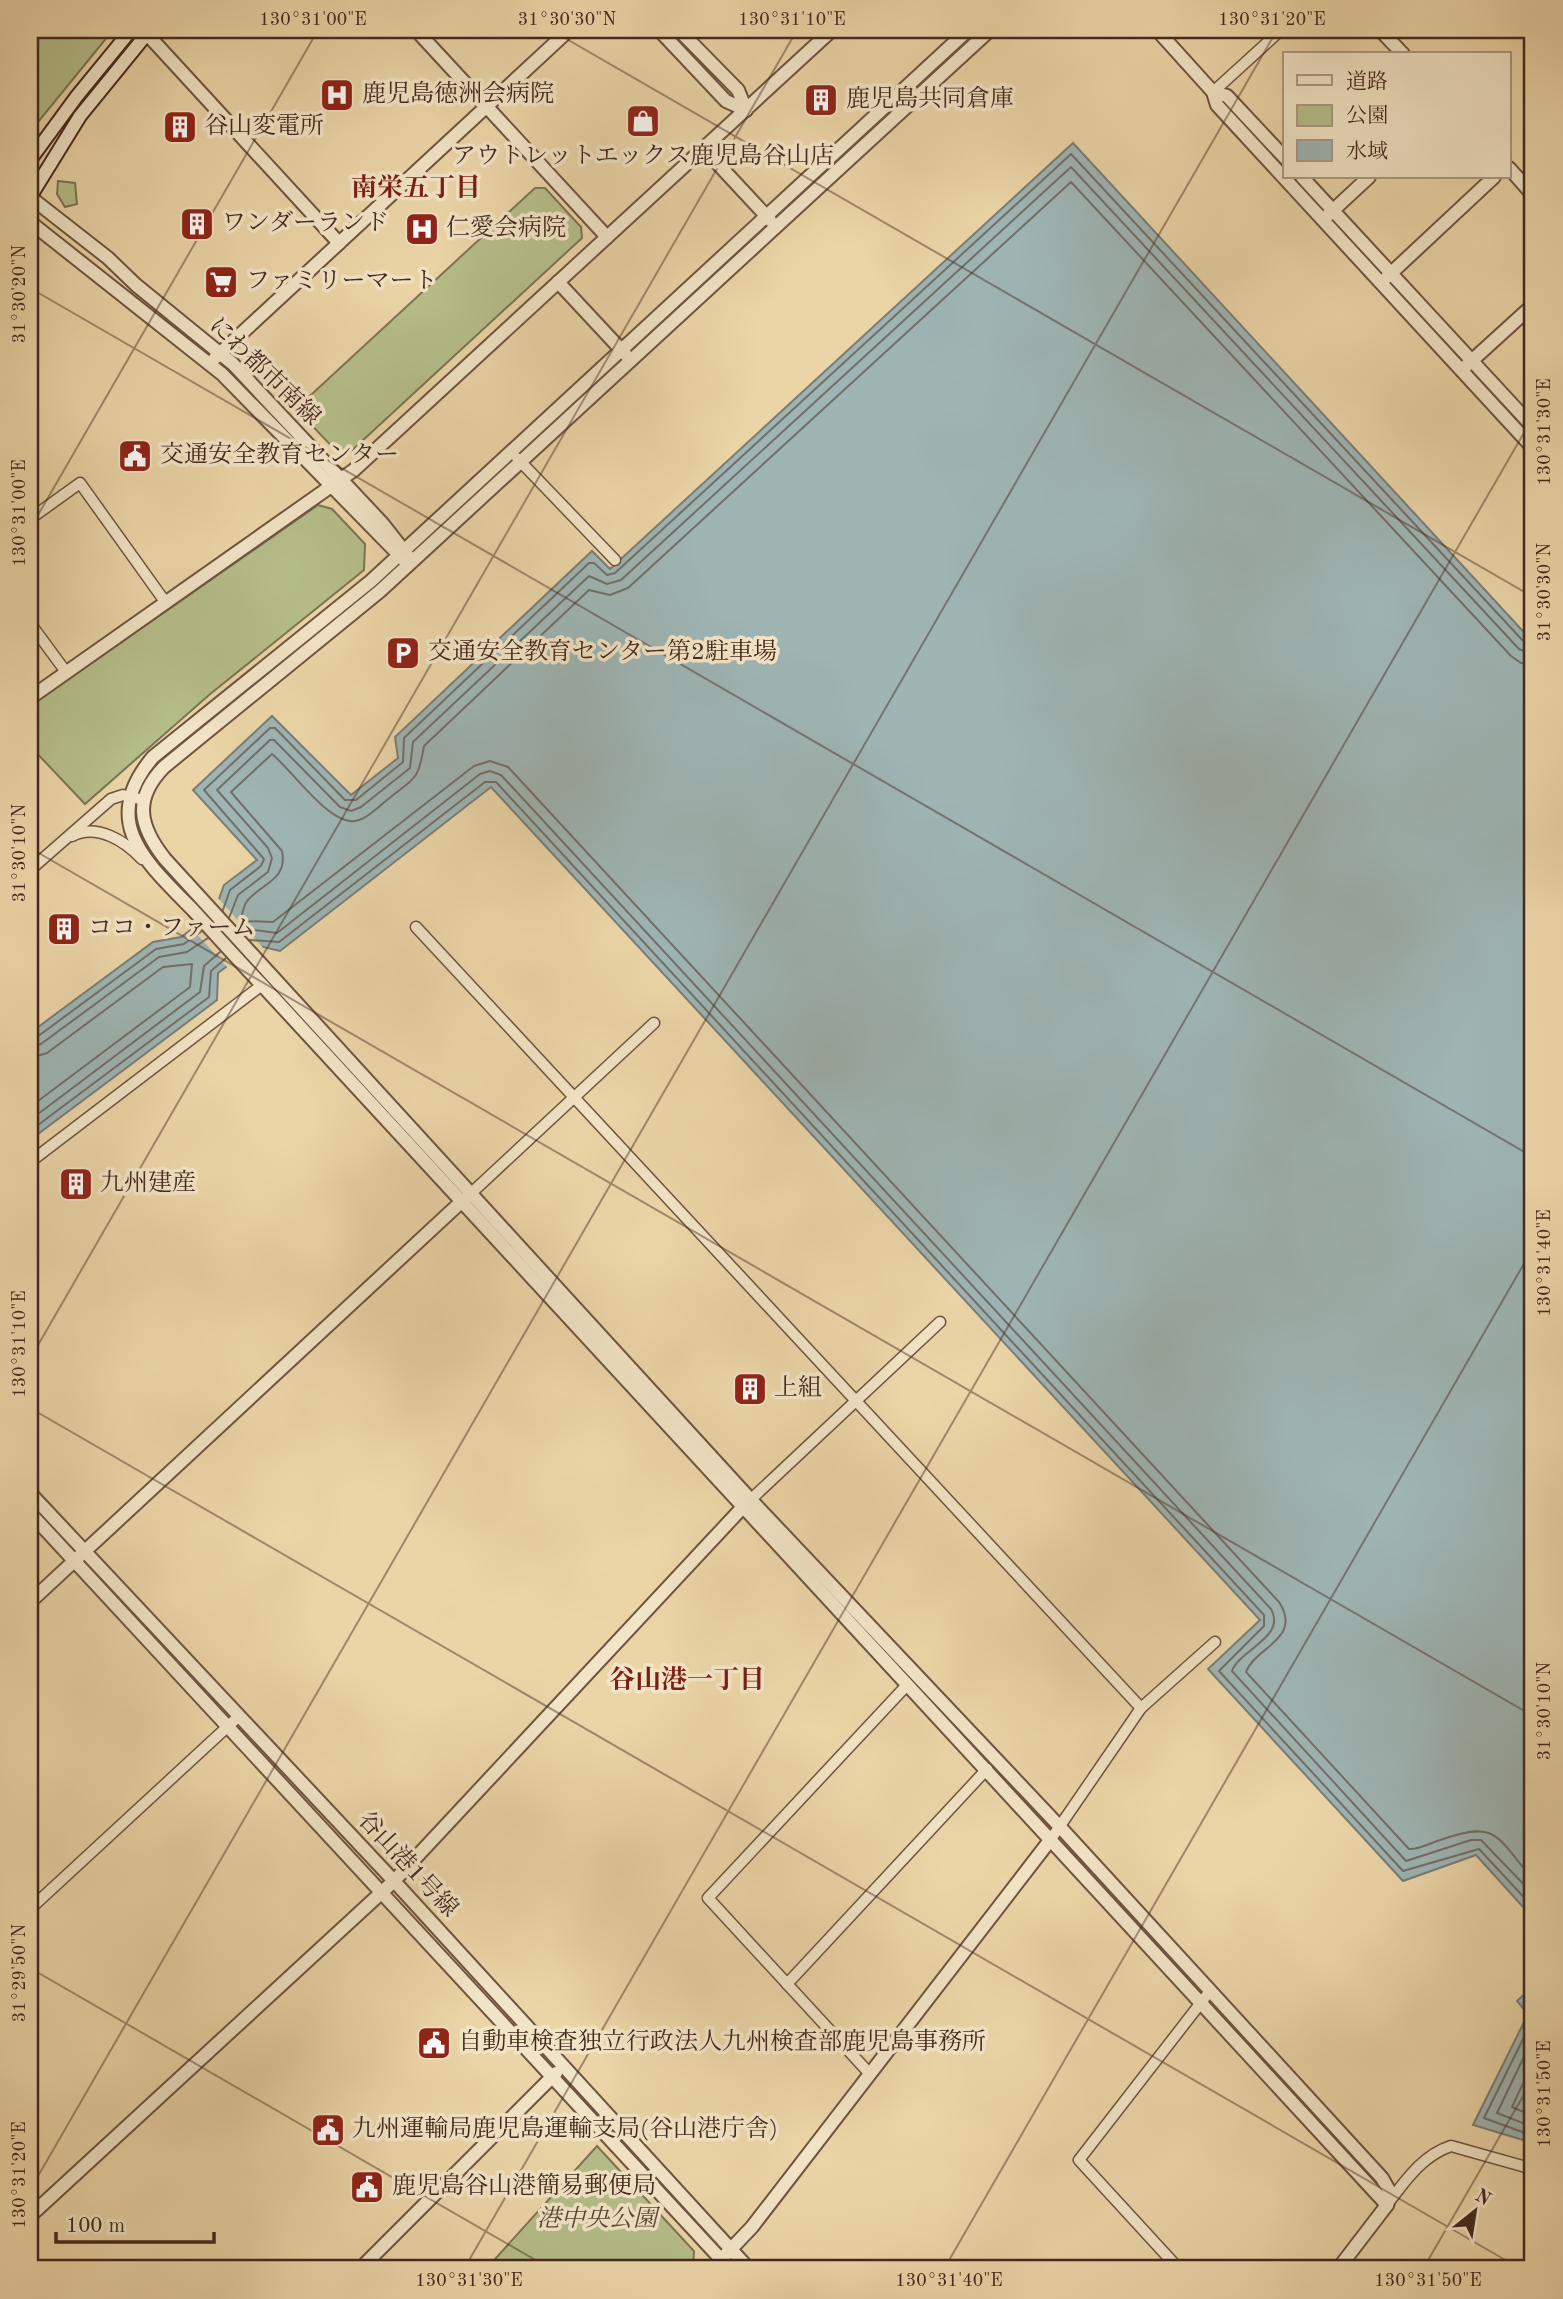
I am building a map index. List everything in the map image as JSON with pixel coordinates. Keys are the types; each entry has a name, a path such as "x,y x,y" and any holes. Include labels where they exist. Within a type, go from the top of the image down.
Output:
{"street":[{"path":"30,160 76,96 131,30"},
{"path":"416,30 607,237"},
{"path":"210,364 569,30"},
{"path":"659,30 726,101 746,110"},
{"path":"679,30 738,90 746,110"},
{"path":"30,698 336,483 832,30"},
{"path":"147,864 127,822 130,797 138,775 153,757 401,553 968,30"},
{"path":"990,30 410,563 319,642 164,767 148,788 144,800 145,828 151,842 204,902 472,1193 906,1685 1387,2205"},
{"path":"1157,30 1213,92 1217,105 1282,169"},
{"path":"1213,92 1281,30"},
{"path":"1380,30 1401,52"},
{"path":"30,197 73,126 148,32 339,243"},
{"path":"1213,92 1227,96 1283,156"},
{"path":"704,149 776,227"},
{"path":"1510,170 1533,195"},
{"path":"1289,178 1323,220 1533,448"},
{"path":"1303,178 1533,427"},
{"path":"1323,220 1368,178"},
{"path":"1381,283 1493,178"},
{"name":"にわ都市南線","path":"30,197 108,258 136,285 219,354 410,563"},
{"name":"にわ都市南線","path":"30,222 210,364 336,483"},
{"path":"558,282 632,361"},
{"path":"1462,370 1533,305"},
{"path":"1512,425 1533,407"},
{"path":"512,452 615,560"},
{"path":"30,519 80,483 166,603"},
{"path":"30,623 66,672"},
{"path":"30,870 55,844 111,799 130,797 144,800"},
{"path":"55,844 83,830 100,832 133,849 262,985 460,1203 1060,1828 1382,2178 1391,2194 1387,2205"},
{"path":"416,927 1141,1708"},
{"path":"30,1162 262,985"},
{"path":"30,1602 654,1023"},
{"path":"30,2216 394,1881 747,1504 855,1399 940,1322"},
{"name":"谷山港1号線","path":"30,1493 394,1881 749,2269"},
{"name":"谷山港1号線","path":"30,1513 721,2266"},
{"path":"721,2266 731,2249 1060,1828 1141,1708 1215,1642"},
{"path":"870,2074 708,1898 906,1685"},
{"path":"30,1909 238,1717"},
{"path":"787,1983 986,1769"},
{"path":"1179,2269 1079,2160 1210,1991"},
{"path":"360,2269 563,2066"},
{"path":"1338,2269 1413,2171 1438,2150 1451,2146 1533,2169"}],"green space":[{"path":"30,30 113,30 30,132"},
{"path":"58,181 75,183 77,204 65,207 57,194"},
{"path":"535,188 545,188 581,227 582,238 348,454 340,455 299,412 300,405"},
{"path":"318,505 332,509 365,544 364,570 209,695 85,804 30,746 30,706"},
{"name":"港中央公園","path":"597,2146 694,2251 693,2269 486,2269"}],"water":[{"path":"1073,143 1533,642 1533,1918 1476,1855 1403,1881 1208,1669 1260,1620 491,787 280,951 255,945 218,973 217,1000 30,1140 30,1033 153,942 181,937 214,913 224,885 257,860 193,790 272,716 351,795 398,758 395,737 592,551 610,569"},
{"path":"1533,1986 1533,2143 1473,2125 1528,2014 1517,2001"}],"pier":[{"path":"217,897 267,952 256,949 229,969 190,927 211,911"}],"place":[{"name":"鹿児島徳洲会病院","path":"337,95"},
{"name":"鹿児島共同倉庫","path":"821,100"},
{"name":"アウトレットエックス鹿児島谷山店","path":"643,121"},
{"name":"谷山変電所","path":"180,127"},
{"name":"ワンダーランド","path":"197,224"},
{"name":"仁愛会病院","path":"422,229"},
{"name":"ファミリーマート","path":"221,282"},
{"name":"交通安全教育センター","path":"135,456"},
{"name":"交通安全教育センター第2駐車場","path":"403,653"},
{"name":"ココ・ファーム","path":"64,929"},
{"name":"九州建産","path":"76,1184"},
{"name":"上組","path":"750,1389"},
{"name":"自動車検査独立行政法人九州検査部鹿児島事務所","path":"434,2043"},
{"name":"九州運輸局鹿児島運輸支局(谷山港庁舎)","path":"328,2130"},
{"name":"鹿児島谷山港簡易郵便局","path":"367,2187"}],"district":[{"name":"南栄五丁目","path":"416,189"},
{"name":"谷山港一丁目","path":"687,1681"}]}
